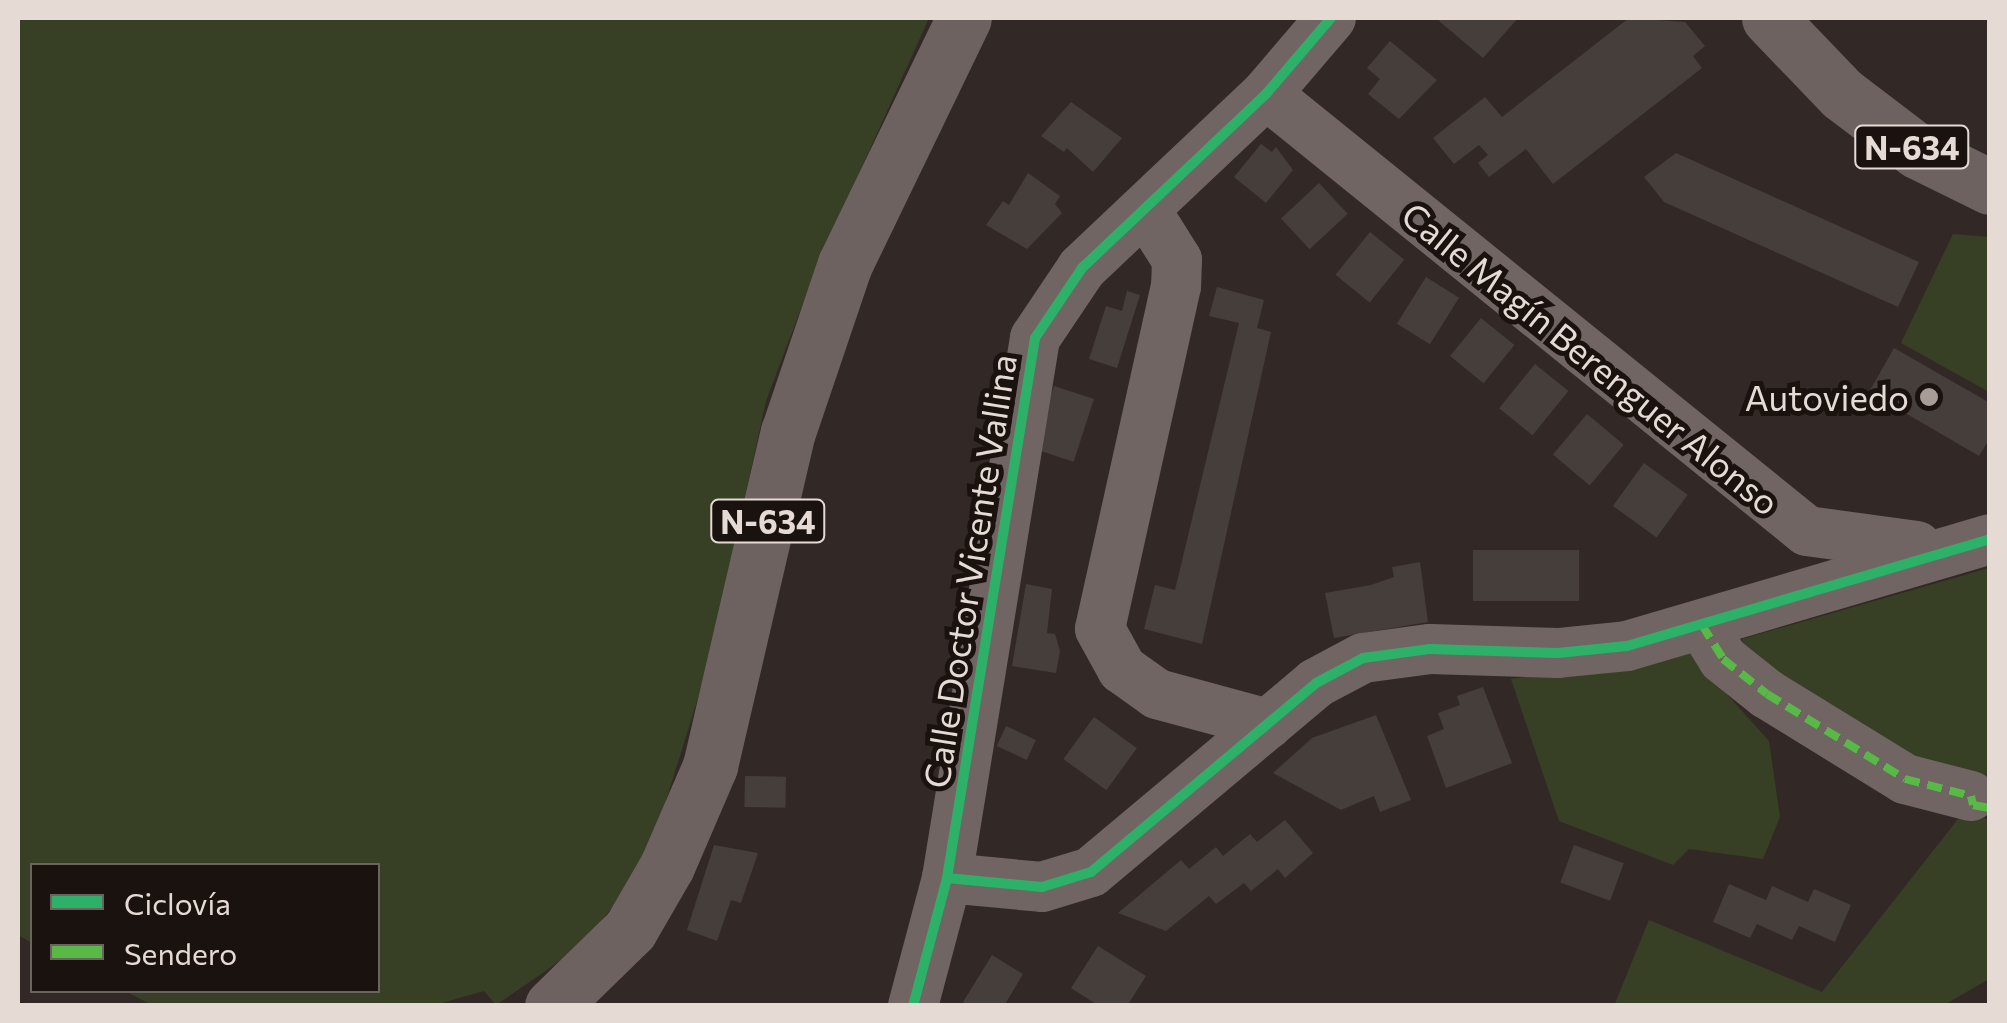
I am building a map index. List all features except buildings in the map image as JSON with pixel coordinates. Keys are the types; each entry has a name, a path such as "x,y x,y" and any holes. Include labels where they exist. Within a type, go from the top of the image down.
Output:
{"highway":[{"name":"N-634","path":"552,1006 630,930 667,866 710,766 788,432 845,264 964,18"},
{"name":"N-634","path":"1769,18 1842,94 1917,151 1990,187"}],"street":[{"name":"Calle Doctor Vicente Vallina","path":"914,1006 947,878 1035,338 1082,268 1266,94 1331,18"},
{"name":"Calle Magín Berenguer Alonso","path":"1266,94 1807,532 1876,544 1968,543"},
{"path":"1146,208 1178,260 1176,286 1100,629 1122,669 1157,694 1268,724"},
{"path":"1807,532 1812,590"},
{"path":"947,878 1042,887 1090,872 1316,683 1363,658 1430,648 1558,653 1627,646 1968,543"},
{"path":"1702,625 1723,659 1767,694 1905,779 1971,796"}],"green space":[{"path":"18,18 929,18 816,269 766,401 708,666 653,842 617,902 576,950 496,1005 484,991 431,1006 154,1006 129,993 380,993 380,863 30,863 30,942 18,935"},
{"path":"1953,234 1989,237 1989,392 1901,343"},
{"path":"1989,568 1989,801 1744,652 1742,639"},
{"path":"1689,652 1769,741 1780,817 1763,859 1689,849 1673,865 1559,821 1511,679"},
{"path":"1962,814 1989,819 1989,979 1944,1005 1614,1006 1649,920 1822,992"}],"marked path":[{"path":"1702,625 1723,659 1767,694 1905,779 1971,796 1973,805 1990,808"}],"cycle path":[{"path":"913,1006 947,878 1035,338 1082,268 1266,94 1331,18"},
{"path":"947,878 1042,887 1091,872 1316,683 1363,658 1430,649 1558,653 1627,646 1990,539"}],"place":[{"name":"Autoviedo","path":"1929,397"}]}
